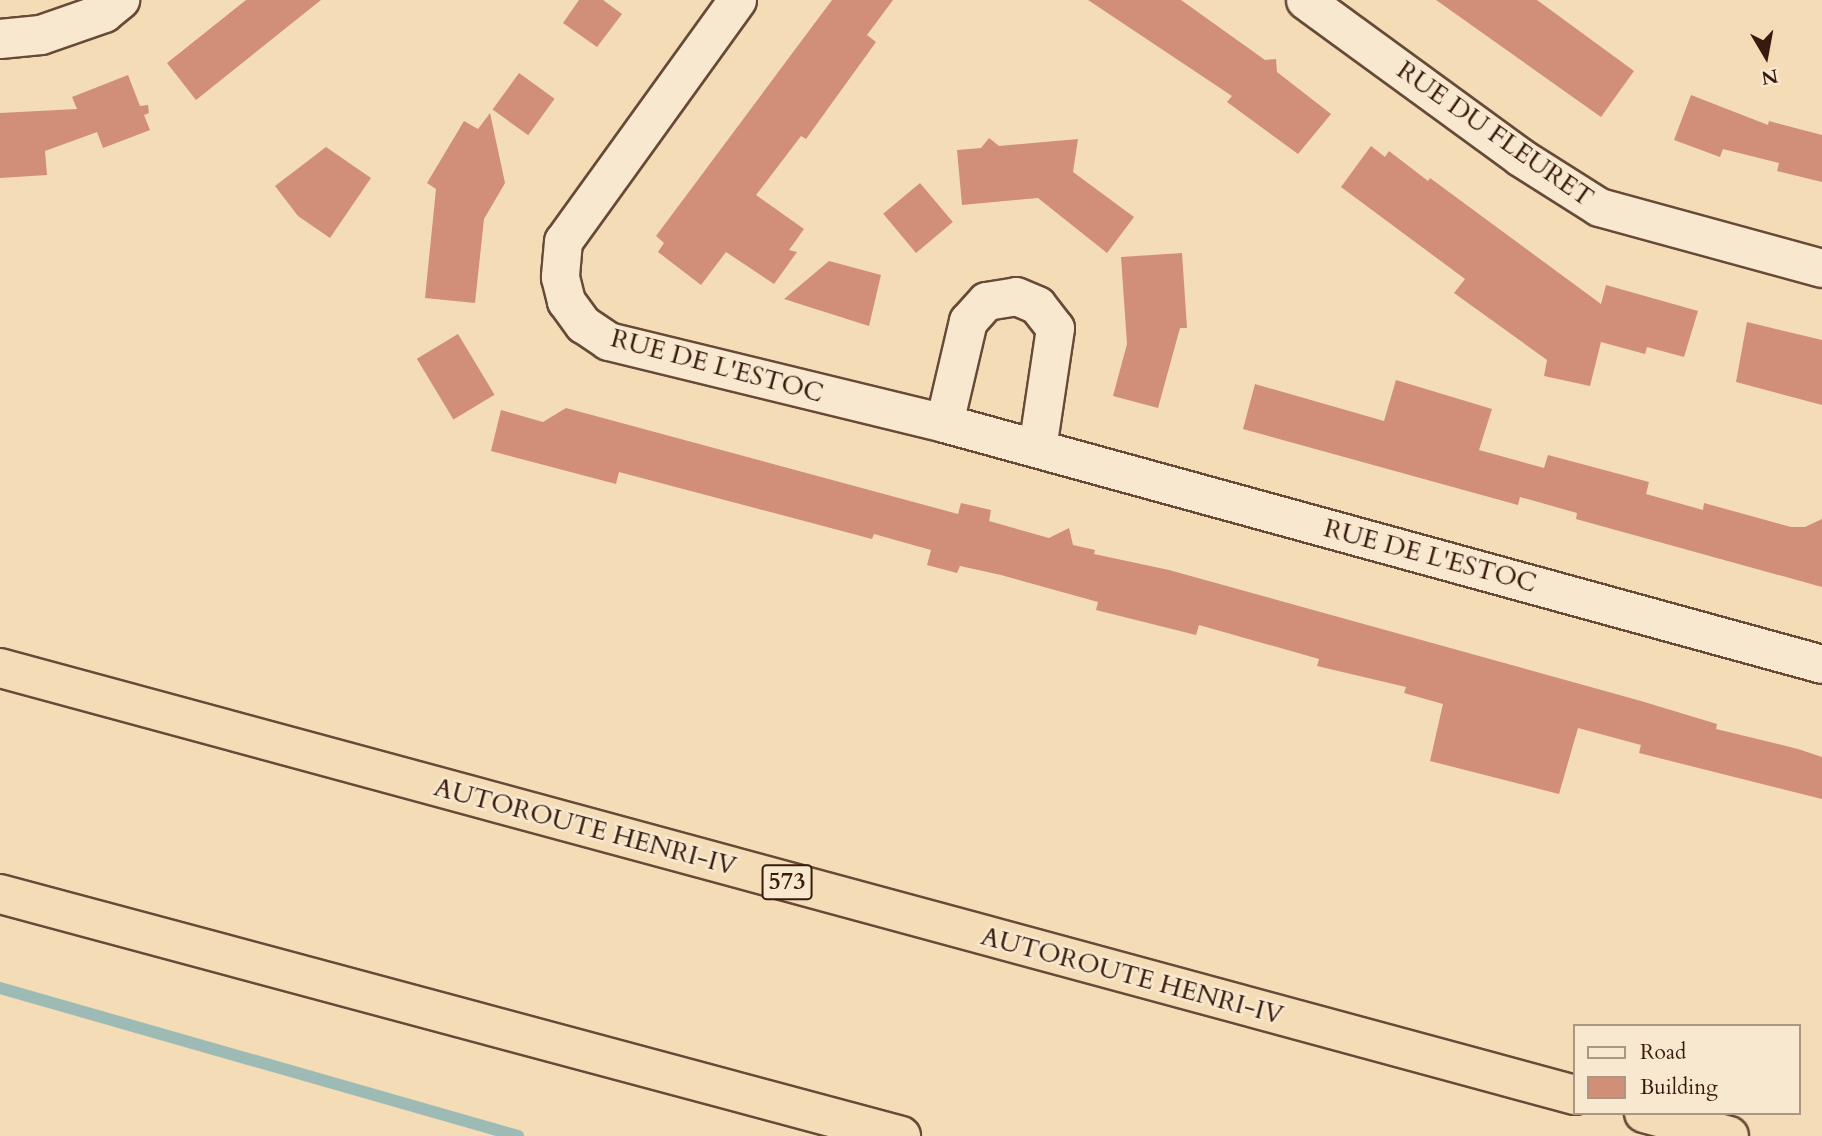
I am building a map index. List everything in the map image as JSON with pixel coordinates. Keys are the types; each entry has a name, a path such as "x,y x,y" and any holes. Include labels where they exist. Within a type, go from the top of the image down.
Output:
{"highway":[{"name":"AUTOROUTE HENRI-IV","path":"0,668 1574,1095"},
{"path":"0,894 901,1136"},
{"path":"1651,1115 1729,1136"}],"street":[{"path":"0,39 41,35 104,13 120,0"},
{"name":"RUE DE L'ESTOC","path":"737,0 563,241 560,277 566,301 583,324 608,341 944,423 1822,664"},
{"name":"RUE DU FLEURET","path":"1305,0 1520,156 1598,206 1822,268"},
{"path":"944,423 968,321 986,301 1016,296 1037,305 1055,328 1037,448"}],"building":[{"path":"246,0 321,0 196,100 167,63"},
{"path":"579,0 603,0 622,14 597,47 563,23"},
{"path":"832,0 893,0 867,35 876,42 806,139 801,136 756,195 804,229 789,250 797,252 774,284 726,252 701,285 658,252 664,243 656,236"},
{"path":"1088,0 1181,0 1265,60 1276,59 1277,72 1331,114 1298,154 1227,102 1232,96"},
{"path":"1436,0 1537,0 1634,71 1601,117"},
{"path":"519,73 555,99 528,135 493,109"},
{"path":"128,75 140,106 148,105 149,113 144,115 150,130 103,148 97,132 45,151 47,175 0,178 0,113 77,109 72,97"},
{"path":"1691,95 1768,125 1769,121 1822,135 1822,182 1777,171 1779,163 1723,149 1720,157 1674,140"},
{"path":"490,113 505,183 484,219 475,303 425,298 436,189 427,183 464,121 478,129"},
{"path":"989,138 999,146 1078,139 1073,172 1134,217 1107,253 1038,198 962,205 957,150 981,148"},
{"path":"1371,146 1385,157 1389,151 1428,181 1430,178 1601,304 1606,285 1698,311 1684,357 1647,347 1645,354 1601,342 1590,386 1544,376 1547,360 1454,293 1465,279 1341,187"},
{"path":"326,147 371,178 330,238 298,216 275,186"},
{"path":"920,183 953,222 916,253 883,214"},
{"path":"1182,253 1187,328 1180,328 1158,408 1113,396 1127,344 1121,257"},
{"path":"829,261 881,275 869,326 784,299"},
{"path":"1747,322 1822,340 1822,405 1736,382"},
{"path":"458,334 495,395 453,420 417,359"},
{"path":"1396,380 1492,409 1479,450 1544,468 1548,455 1649,482 1646,494 1703,510 1704,503 1791,527 1805,527 1822,519 1822,587 1576,519 1577,513 1520,497 1518,505 1243,429 1255,384 1384,421"},
{"path":"566,408 958,514 961,503 991,510 989,521 1049,538 1069,528 1073,545 1095,550 1094,554 1169,570 1641,701 1717,724 1716,729 1798,749 1822,757 1822,799 1639,753 1641,745 1578,728 1559,794 1430,761 1443,704 1404,693 1406,687 1317,666 1319,659 1199,625 1196,635 1096,610 1098,602 1001,575 960,566 957,573 927,565 931,550 874,534 872,539 619,472 616,484 491,451 501,410 543,422"}],"waterway":[{"path":"0,988 518,1136"}]}
